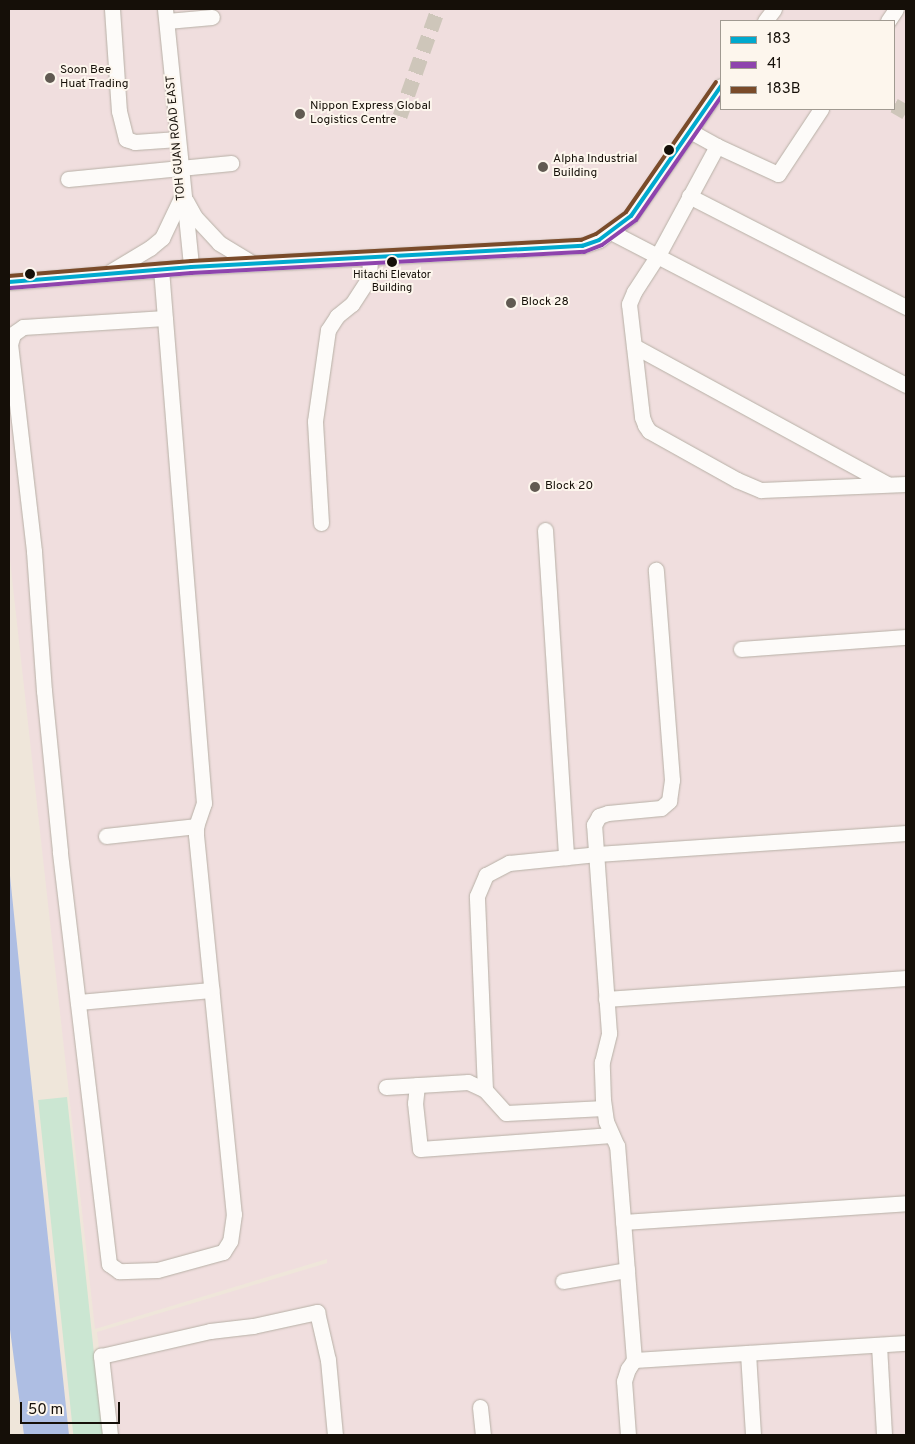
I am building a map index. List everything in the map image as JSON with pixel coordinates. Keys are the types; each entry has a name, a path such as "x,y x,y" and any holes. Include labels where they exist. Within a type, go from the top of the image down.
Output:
{"street":[{"path":"112,9 119,111 126,139 135,142 178,139"},
{"path":"766,20 774,9"},
{"path":"889,20 896,9"},
{"path":"166,15 212,17"},
{"name":"TOH GUAN ROAD EAST","path":"166,15 182,195 191,267"},
{"path":"9,282 191,267 582,246 599,240 631,216 720,87"},
{"path":"690,131 717,146 778,174 820,110"},
{"path":"717,146 629,304 642,417 649,432 737,480 761,490 906,484"},
{"path":"68,179 231,163"},
{"path":"182,195 195,217 219,244 252,264"},
{"path":"106,274 150,248 162,238 182,195"},
{"path":"689,196 906,307"},
{"path":"611,232 906,385"},
{"path":"321,522 315,421 328,330 337,316 352,304 369,278 370,258"},
{"path":"162,269 204,803 196,826 234,1214 230,1241 223,1252 157,1270 119,1271 109,1264 60,851 44,691 34,551 10,344 13,334 23,327 165,318"},
{"path":"634,346 888,485"},
{"path":"545,530 566,857"},
{"path":"628,1435 624,1381 628,1369 634,1360 617,1146 611,1135 604,1108 602,1062 609,1033 594,825 599,816 608,813 661,808 669,801 672,780 656,570"},
{"path":"741,649 906,637"},
{"path":"106,836 196,826"},
{"path":"485,1090 478,896 486,874 509,863 566,857 906,833"},
{"path":"606,999 906,978"},
{"path":"78,1002 211,990"},
{"path":"386,1087 468,1082 485,1090 506,1113 604,1108"},
{"path":"416,1085 415,1103 420,1149 611,1135"},
{"path":"623,1222 906,1203"},
{"path":"563,1281 627,1270"},
{"path":"110,1435 101,1356 210,1331 253,1326 317,1312 328,1360 334,1435"},
{"path":"634,1360 906,1343"},
{"path":"879,1345 884,1435"},
{"path":"748,1353 753,1435"},
{"path":"480,1408 483,1435"}],"shaded area":[{"path":"9,9 906,9 906,1435 109,1435 97,1332 327,1263 327,1259 95,1329 9,551"}],"green space":[{"path":"67,1097 103,1435 73,1435 38,1100"}],"water":[{"path":"9,866 69,1435 24,1435 9,1322"}],"tunnel":[{"path":"400,116 438,9"},
{"path":"895,106 906,112"}],"transit line":[{"name":"183B","path":"9,276 191,261 581,240 596,234 626,212 716,82"},
{"name":"183","path":"9,282 191,267 582,246 599,240 631,216 720,87"},
{"name":"41","path":"10,288 191,273 584,252 602,245 636,220 720,98"}],"place":[{"name":"Soon Bee Huat Trading","path":"50,78"},
{"name":"Nippon Express Global Logistics Centre","path":"300,114"},
{"name":"Alpha Industrial Building","path":"543,167"},
{"name":"Hitachi Elevator Building","path":"392,262"},
{"name":"Block 28","path":"511,303"},
{"name":"Block 20","path":"535,487"}]}
